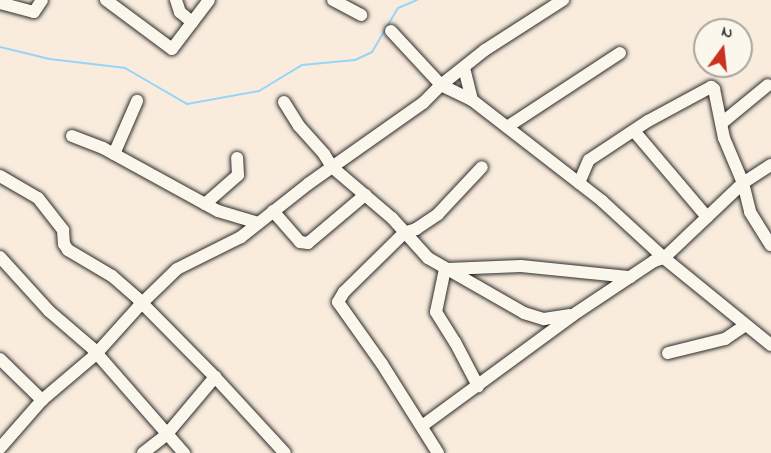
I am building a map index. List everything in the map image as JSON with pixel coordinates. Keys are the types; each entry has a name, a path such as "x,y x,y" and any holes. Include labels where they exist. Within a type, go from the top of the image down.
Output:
{"street":[{"path":"0,3 34,12 42,0"},
{"path":"106,0 169,49 176,46 209,0"},
{"path":"176,0 180,12 192,22"},
{"path":"333,0 361,15"},
{"path":"10,453 0,449 42,400 95,355 141,304 177,269 230,244 332,167 423,103 441,85 490,46 563,0"},
{"path":"391,31 441,85 472,100 579,183 744,326 771,345"},
{"path":"507,128 620,53"},
{"path":"464,68 472,100"},
{"path":"723,122 768,85"},
{"path":"579,183 589,160 707,87 714,89 723,122 724,138 743,183 753,219 771,245"},
{"path":"114,154 137,101"},
{"path":"284,102 299,126 324,154 332,167 392,218 421,252 492,297 535,318 552,319 573,315"},
{"path":"634,131 708,217"},
{"path":"72,136 114,154 218,212 258,223"},
{"path":"205,204 238,175 237,158"},
{"path":"422,426 573,315 654,261 664,258 743,183 771,165"},
{"path":"438,453 338,302 344,292 404,233 416,229 438,213 482,167"},
{"path":"0,176 38,198 63,230 64,244 68,250 112,276 215,377 285,453"},
{"path":"273,211 300,242 308,243 365,195"},
{"path":"0,257 49,311 92,348 95,355 184,453"},
{"path":"445,269 521,266 630,277"},
{"path":"445,269 436,312 478,386"},
{"path":"668,353 725,339 744,326"},
{"path":"0,358 42,400"},
{"path":"142,453 167,434 215,377"}],"waterway":[{"path":"0,47 50,59 125,68 187,104 259,91 302,65 355,60 372,52 398,8 417,0"}]}
